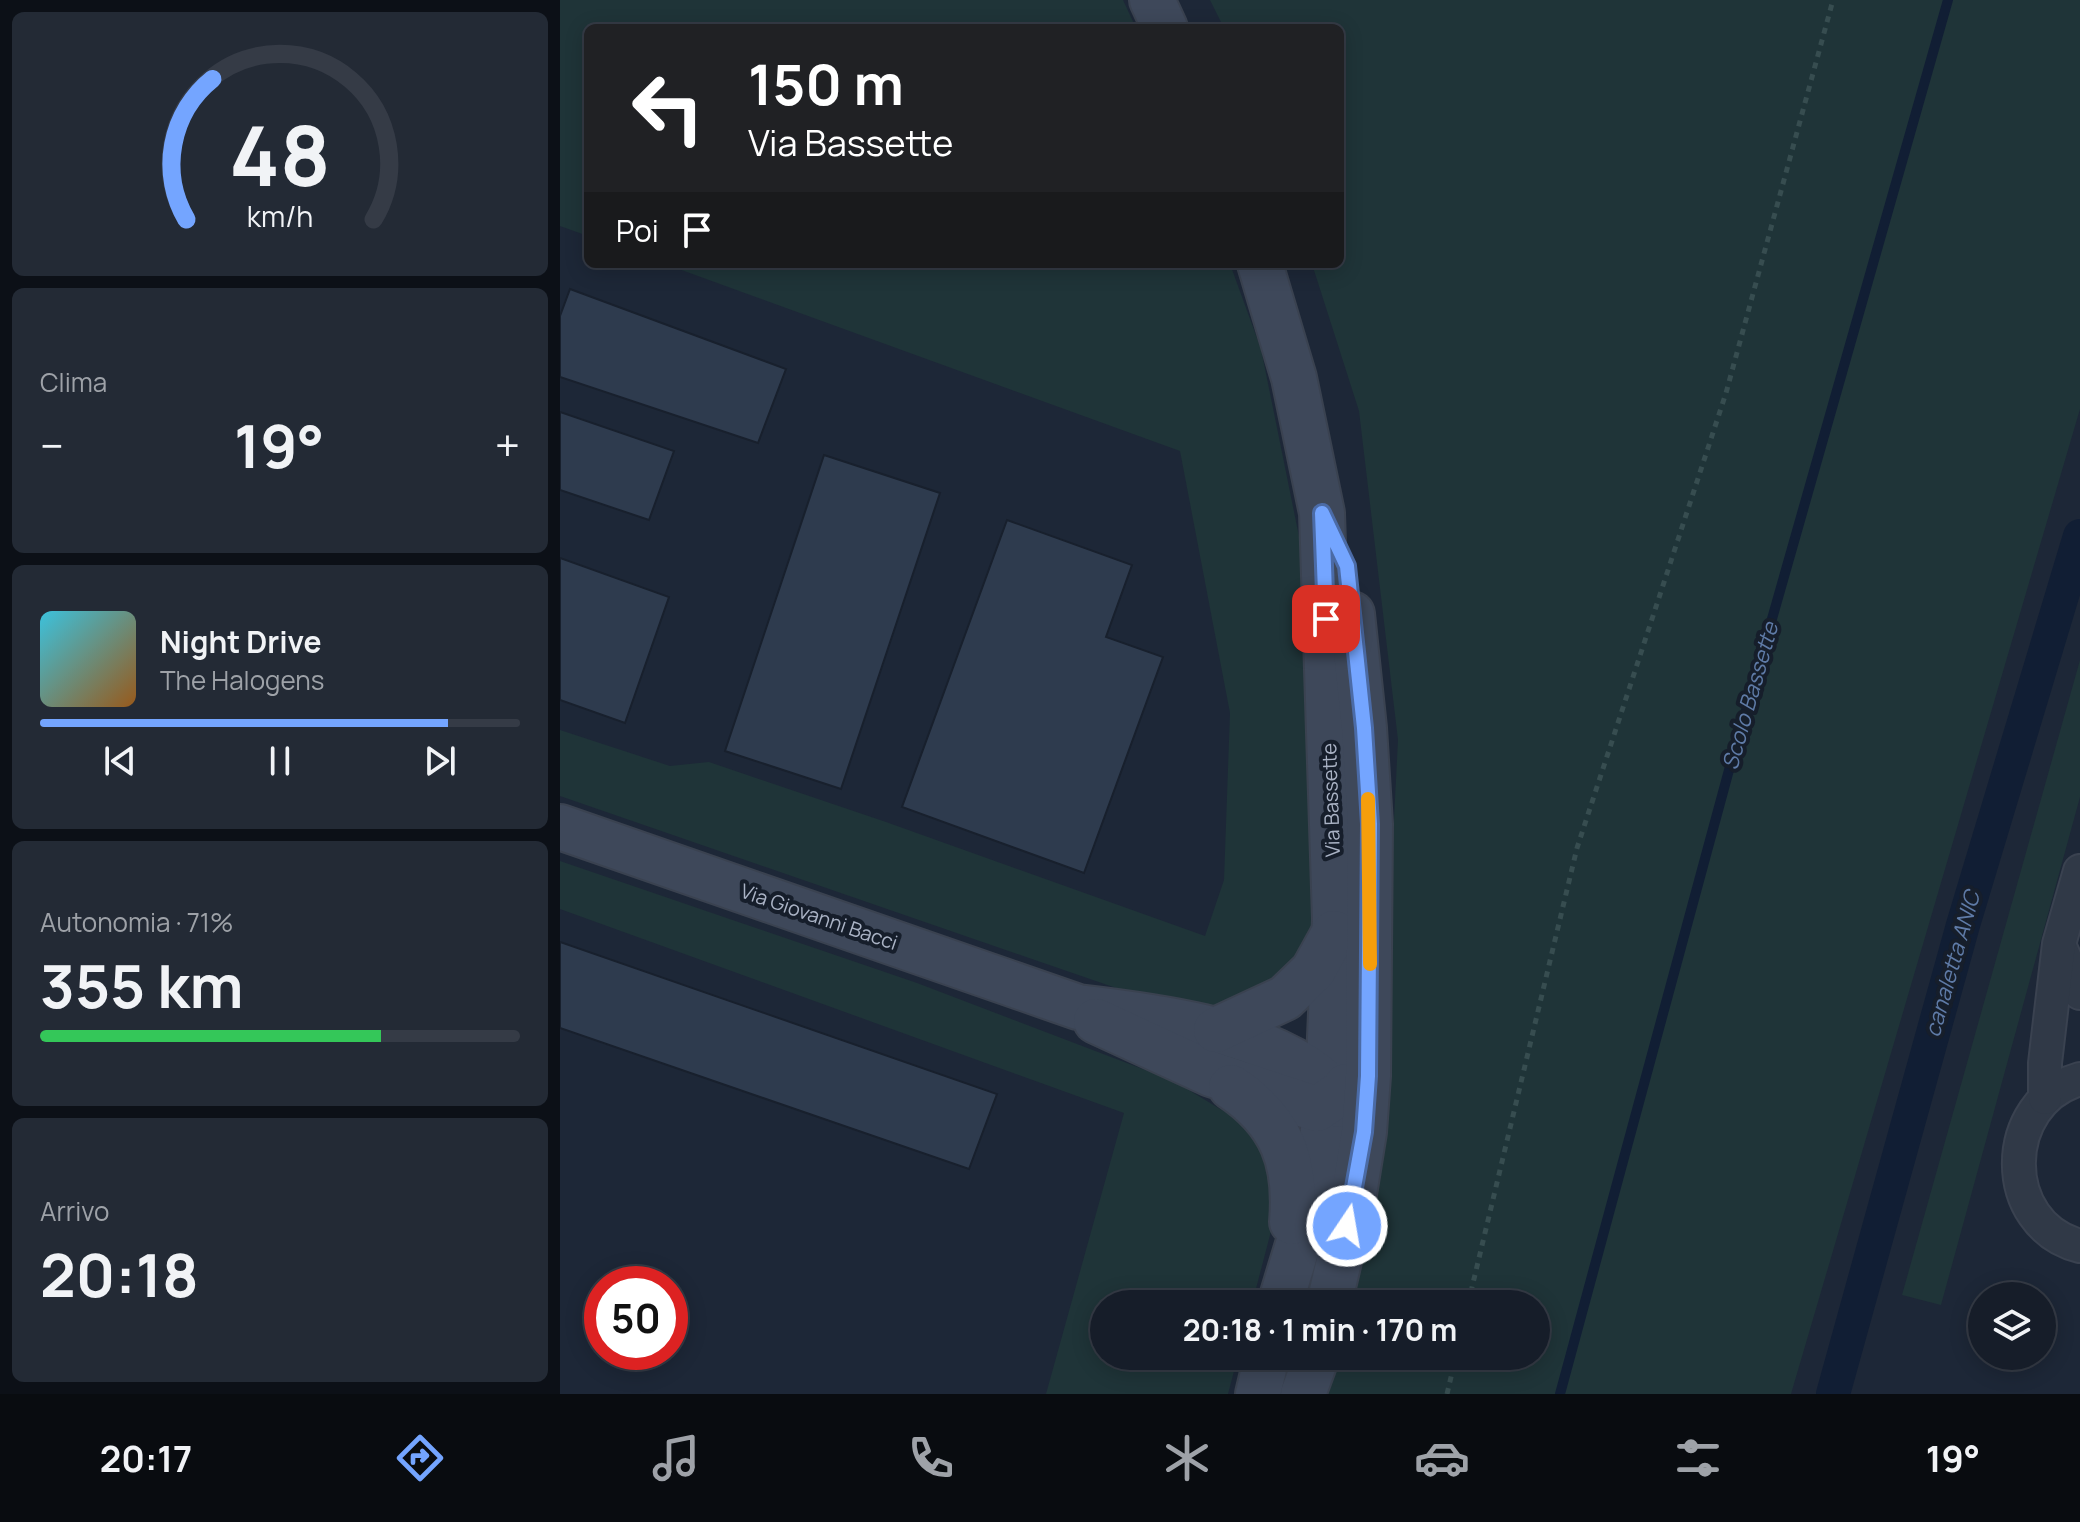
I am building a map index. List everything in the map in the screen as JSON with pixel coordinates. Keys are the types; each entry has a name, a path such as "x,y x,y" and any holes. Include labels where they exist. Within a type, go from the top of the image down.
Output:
{"main road":[{"path":"1152,0 1163,24"},
{"name":"Via Bassette","path":"1261,268 1294,378 1322,513 1334,933 1319,1175 1293,1290"},
{"name":"Via Bassette","path":"1322,513 1347,566 1364,728 1370,824 1368,1076 1360,1159 1332,1290"},
{"name":"Via Bassette","path":"1326,1099 1343,1091 1351,1076 1354,1028 1347,769 1364,728"},
{"name":"Via Giovanni Bacci","path":"560,827 1078,1007 1162,1016 1216,1030 1277,1052 1320,1077 1326,1099 1211,1074"},
{"path":"1216,1030 1285,998 1313,971 1334,933"},
{"name":"Via Giovanni Bacci","path":"1078,1007 1101,1024 1211,1074 1242,1094 1269,1119 1286,1149 1295,1192 1292,1290"},
{"path":"1258,1394 1264,1370"},
{"path":"1290,1394 1294,1370"},
{"path":"1303,1394 1312,1370"}],"street":[{"path":"2045,1098 2045,1063 2059,944 2080,871"},
{"path":"2059,944 2080,993"},
{"path":"2080,1079 2068,1082 2045,1098 2028,1121 2019,1148 2019,1176 2027,1203 2045,1227 2071,1244 2080,1246"}],"path":[{"path":"1471,1290 1577,848 1726,393 1833,0"},
{"path":"1447,1394 1453,1370"}],"green space":[{"path":"560,0 1123,0 1134,24 584,24 584,235 560,226"},
{"path":"1210,0 2080,0 2080,409 1791,1394 1328,1394 1334,1370 1550,1370 1550,1290 1353,1290 1377,1154 1398,740 1359,411 1313,268 1344,268 1344,24 1222,24"},
{"path":"676,268 1231,268 1261,349 1304,561 1324,854 1312,936 1291,965 1254,1000 1214,1008 1119,989 560,796 560,730 670,766 709,762 1205,936 1224,880 1230,713 1180,451"},
{"path":"2080,660 2080,797 1941,1305 1902,1295"},
{"path":"560,861 917,983 1174,1081 1248,1126 1281,1193 1256,1290 1090,1290 1090,1370 1234,1370 1228,1394 1046,1394 1124,1113 560,909"}],"building":[{"path":"570,289 786,369 758,443 560,377 560,316"},
{"path":"560,412 674,451 649,520 560,490"},
{"path":"824,455 940,493 841,789 725,751"},
{"path":"1007,520 1132,565 1106,637 1163,657 1084,873 902,807"},
{"path":"560,558 669,597 625,723 560,700"},
{"path":"560,942 997,1094 969,1169 560,1028"}],"waterway":[{"name":"Scolo Bassette","path":"1560,1394 1729,770 1948,0"},
{"name":"canaletta ANIC","path":"1833,1394 1963,925 2080,536"}],"slow traffic":[{"path":"1368,799 1370,964"}],"route":[{"path":"1326,619 1322,513 1347,566 1364,728 1370,824 1368,1076 1364,1132 1347,1226"}]}
